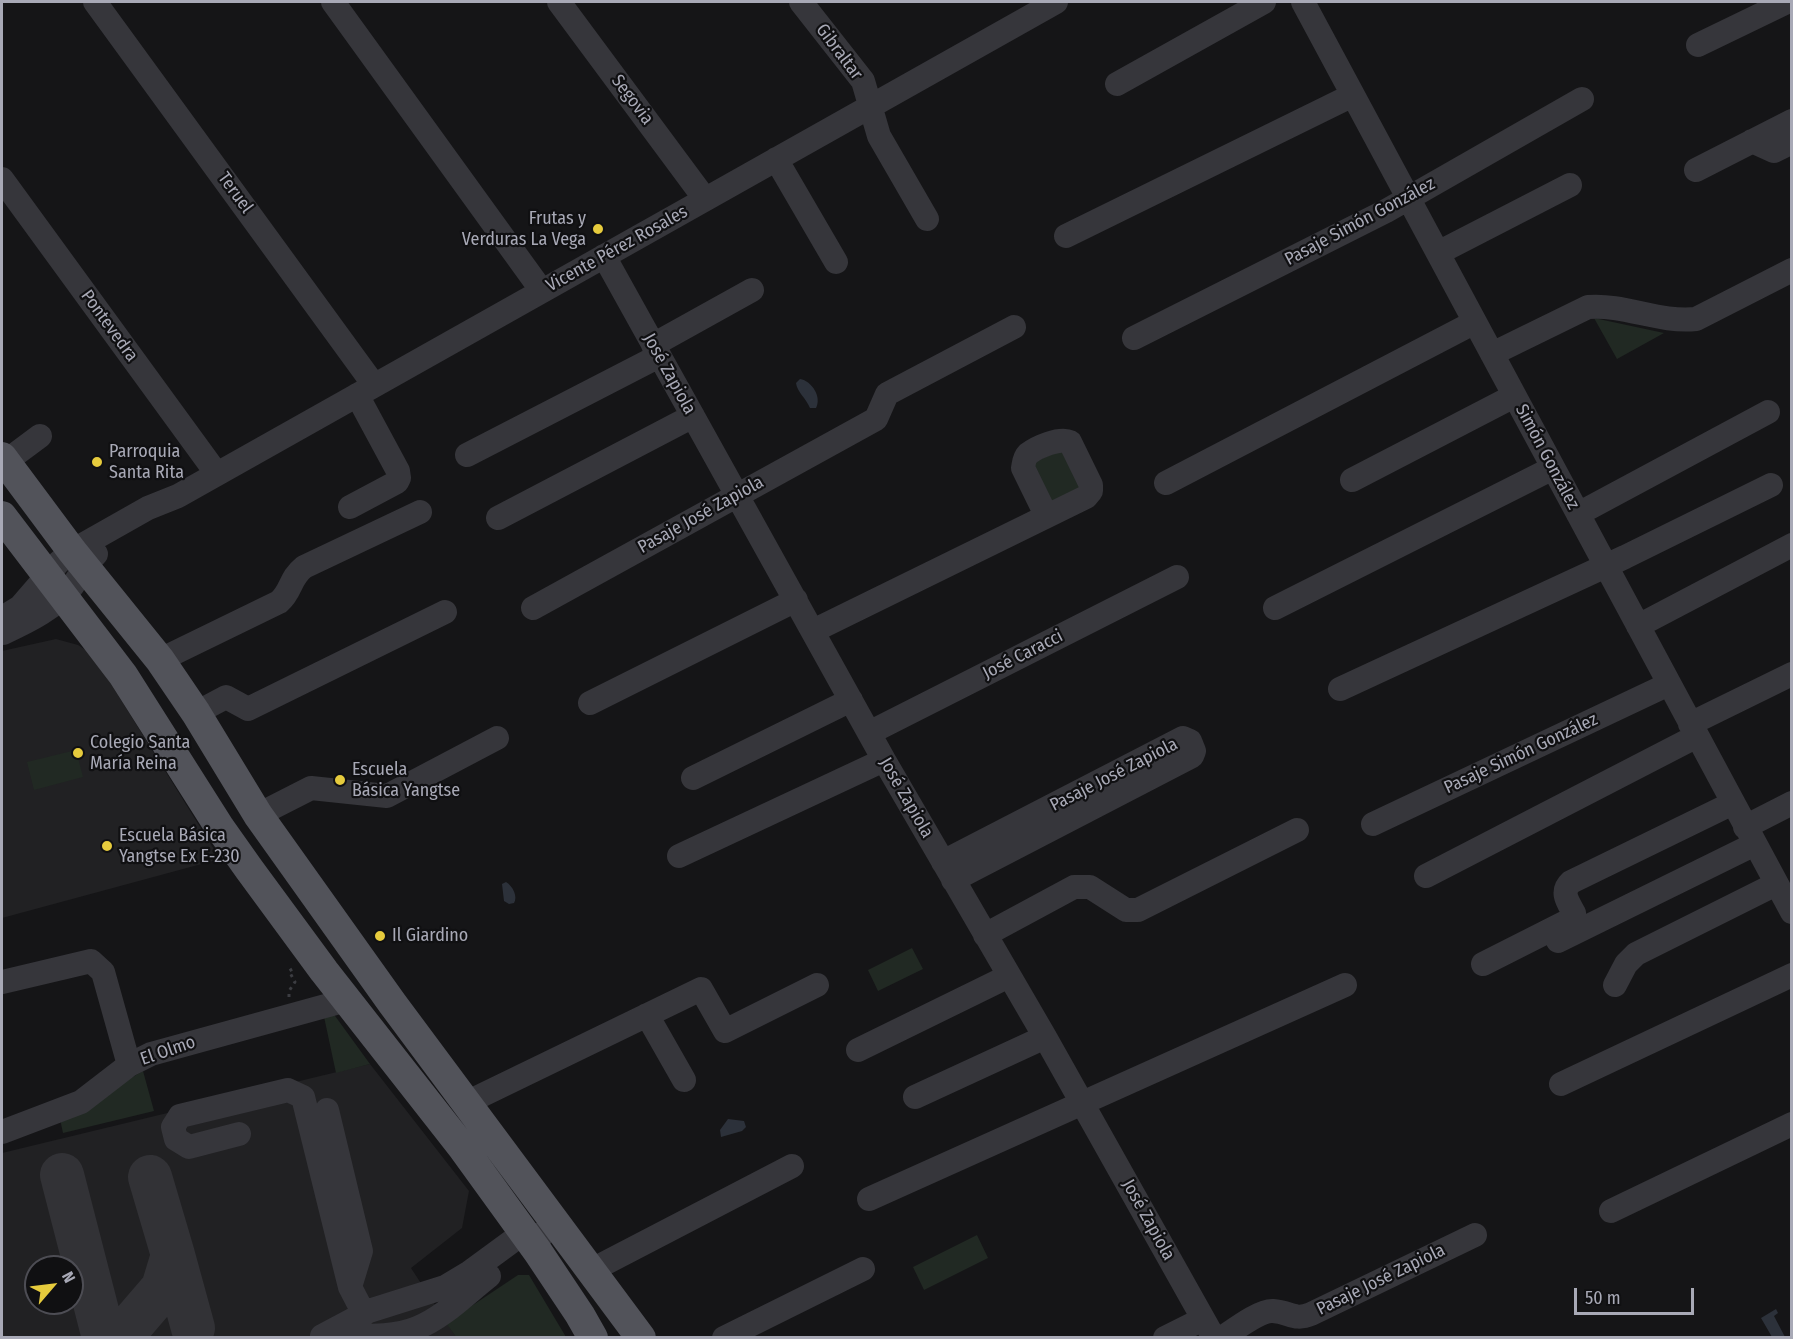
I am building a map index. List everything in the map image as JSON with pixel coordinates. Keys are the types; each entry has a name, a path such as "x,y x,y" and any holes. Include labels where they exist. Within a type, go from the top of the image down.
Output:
{"main road":[{"path":"3,459 78,559 160,660 196,713 258,815 392,1003 619,1305 641,1338"},
{"path":"2,516 123,675 220,828 347,1000 462,1147 564,1291 593,1338"},
{"path":"347,1000 374,997 392,1003"},
{"path":"564,1291 591,1311 605,1338"}],"street":[{"name":"Teruel","path":"95,2 366,390 399,478 396,482 350,507"},
{"path":"333,2 542,291"},
{"name":"Segovia","path":"559,2 705,199"},
{"name":"Gibraltar","path":"801,2 863,81 879,135 927,219"},
{"path":"1117,84 1264,2"},
{"name":"Simón González","path":"1303,2 1786,898"},
{"path":"1698,45 1787,2"},
{"name":"Vicente Pérez Rosales","path":"54,587 74,584 78,559 154,518 178,496 870,106 1043,5"},
{"path":"1066,236 1353,94"},
{"name":"Pasaje Simón González","path":"1134,338 1409,198 1582,99"},
{"path":"1696,170 1791,121"},
{"path":"1752,141 1774,151 1791,142"},
{"path":"776,159 836,262"},
{"name":"Pontevedra","path":"2,178 217,474"},
{"path":"1438,253 1570,185"},
{"name":"José Zapiola","path":"604,256 884,760 1045,1037 1208,1328"},
{"path":"1492,354 1588,307 1605,306 1678,321 1696,319 1791,270"},
{"path":"467,455 656,350 752,290"},
{"path":"1166,483 1475,322"},
{"name":"Pasaje José Zapiola","path":"533,608 876,419 887,394 1014,327"},
{"path":"1352,480 1515,396"},
{"path":"1578,514 1768,412"},
{"path":"498,518 693,416"},
{"path":"3,459 40,436"},
{"path":"1275,608 1553,468"},
{"path":"1340,689 1605,566 1770,485"},
{"path":"160,660 279,602 288,591 290,582 296,573 304,567 420,512"},
{"path":"813,631 1046,515"},
{"path":"1638,626 1791,545"},
{"name":"José Caracci","path":"869,733 1177,577"},
{"path":"2,618 54,587"},
{"path":"2,634 33,619 54,587"},
{"path":"590,703 796,600"},
{"path":"196,713 226,697 248,709 446,612"},
{"path":"1426,876 1694,730 1791,674"},
{"name":"Pasaje Simón González","path":"1373,824 1669,684"},
{"path":"693,778 851,700"},
{"path":"258,815 312,788 387,796 497,738"},
{"name":"Pasaje José Zapiola","path":"1183,738 1190,741 1194,751 1192,756 948,871 1183,738"},
{"path":"679,856 884,760"},
{"path":"1733,803 1571,882 1564,892 1574,913 1570,920 1481,971 1750,835 1791,803"},
{"path":"985,935 1074,887 1090,887 1126,910 1138,910 1297,830"},
{"path":"1615,985 1626,964 1636,954 1786,898"},
{"path":"2,982 91,960 103,972 129,1065"},
{"path":"1561,1084 1791,975"},
{"path":"858,1050 1009,976"},
{"path":"466,1103 701,989 725,1030 817,985"},
{"path":"869,1199 1345,985"},
{"name":"El Olmo","path":"2,1132 81,1102 129,1065 151,1054 347,1000"},
{"path":"648,1015 684,1080"},
{"path":"915,1096 1045,1037"},
{"path":"239,1134 189,1147 177,1139 172,1127 180,1116 288,1090 303,1097 350,1287 364,1314"},
{"path":"327,1110 361,1251 350,1287"},
{"path":"1611,1211 1791,1124"},
{"path":"592,1270 792,1166"},
{"name":"Pasaje José Zapiola","path":"1222,1338 1259,1314 1272,1310 1300,1318 1311,1314 1475,1235"},
{"path":"318,1337 386,1335 415,1329 437,1318 512,1259 524,1253 531,1244 546,1236 560,1240 601,1294 619,1305"},
{"path":"318,1337 428,1306 445,1296 470,1272 511,1241 531,1244"},
{"path":"724,1338 863,1269"},
{"path":"318,1337 364,1314 444,1287 470,1272"},
{"path":"1165,1338 1208,1328"}],"path":[{"path":"291,1015 289,991 295,982 289,971 297,966"}],"shaded area":[{"path":"1594,318 1664,333 1617,359"},
{"path":"800,379 815,390 818,399 816,408 810,408 798,389 796,383"},
{"path":"1061,449 1082,490 1051,506 1030,465"},
{"path":"56,639 78,645 89,652 98,663 220,859 2,918 2,651"},
{"path":"76,750 83,777 34,790 27,762"},
{"path":"506,882 514,892 514,903 509,904 504,901 502,884"},
{"path":"912,948 923,969 878,991 868,970"},
{"path":"330,1009 370,1064 336,1073 323,1012"},
{"path":"370,1064 469,1191 462,1228 411,1268 456,1337 2,1337 2,1153"},
{"path":"143,1071 154,1111 63,1133 60,1119"},
{"path":"728,1119 744,1121 746,1127 742,1131 721,1137 720,1130"},
{"path":"977,1235 988,1258 924,1290 913,1267"},
{"path":"518,1275 529,1275 566,1337 456,1337 446,1323"},
{"path":"1776,1309 1778,1313 1774,1316 1785,1337 1772,1337 1761,1318"}],"taxiway":[{"path":"62,1175 104,1338"},
{"path":"120,1338 163,1288 173,1255 150,1177"},
{"path":"173,1255 193,1328"}],"place":[{"name":"Frutas y Verduras La Vega","path":"598,229"},
{"name":"Parroquia Santa Rita","path":"97,462"},
{"name":"Colegio Santa María Reina","path":"78,753"},
{"name":"Escuela Básica Yangtse","path":"340,780"},
{"name":"Escuela Básica Yangtse Ex E-230","path":"107,846"},
{"name":"Il Giardino","path":"380,936"}]}
